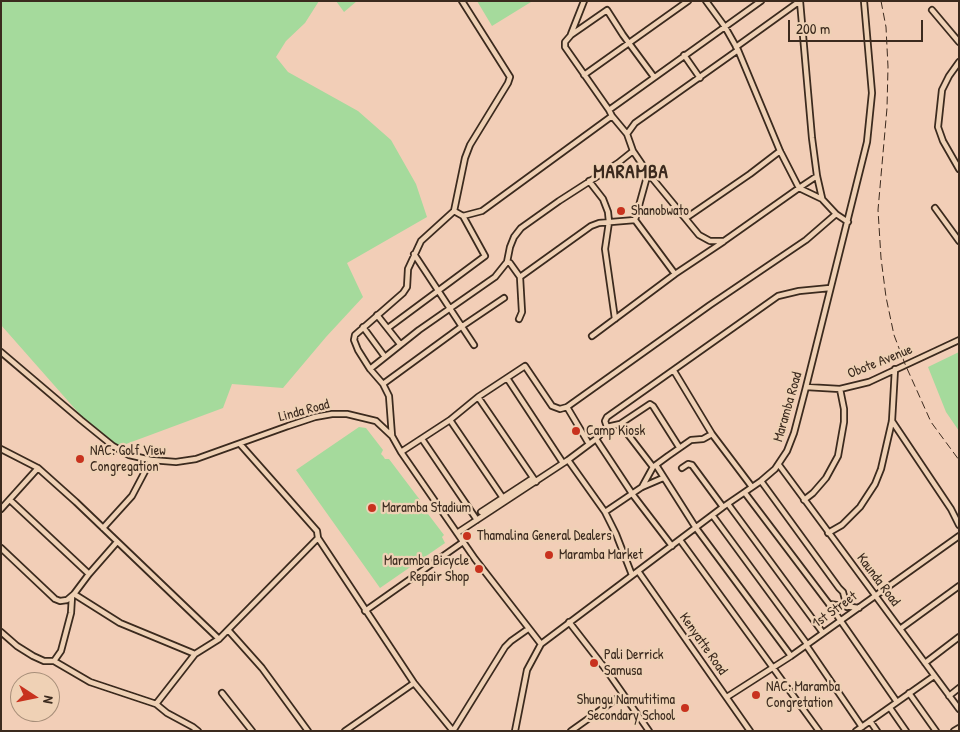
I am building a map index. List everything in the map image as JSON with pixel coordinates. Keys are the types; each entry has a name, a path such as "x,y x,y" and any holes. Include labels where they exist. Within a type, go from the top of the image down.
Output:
{"street":[{"path":"392,436 391,401 383,384 361,356 354,340 355,335 403,293 406,288 408,269 414,254 429,233 454,211 470,145 510,78 462,1"},
{"path":"571,35 584,1"},
{"path":"584,75 688,1"},
{"path":"706,1 725,27 737,49 780,151 798,188 822,199 836,214 848,222"},
{"path":"608,110 761,1"},
{"path":"628,134 638,121 700,78 800,1"},
{"path":"800,1 806,81 817,176 822,199"},
{"name":"Maramba Road","path":"515,731 527,670 541,644 638,570 752,488 779,465 794,433 867,142 872,93 864,1"},
{"path":"654,77 607,10 571,35 565,42 565,47 612,116 628,134 633,151 648,173 699,236 710,241 724,241"},
{"path":"932,10 959,42"},
{"path":"684,55 700,78"},
{"path":"959,62 942,90 938,127 943,141 959,168"},
{"path":"463,216 482,211 612,116"},
{"path":"370,369 400,344 495,278 507,262 514,237 521,228 633,151"},
{"path":"686,218 780,151"},
{"path":"635,220 648,173"},
{"path":"592,336 675,274 817,176"},
{"path":"589,181 603,199 608,212 609,222 605,249 614,319"},
{"path":"935,208 959,241"},
{"path":"388,328 485,256 463,216 454,211"},
{"path":"401,452 450,420 525,366 552,406 560,409 567,407 725,294 806,240 836,214"},
{"path":"520,277 591,226 609,222 635,220"},
{"path":"635,220 675,274"},
{"path":"414,254 474,345"},
{"path":"507,262 510,263 520,277 522,312 519,319"},
{"path":"608,427 605,421 607,417 778,296 799,291 830,288"},
{"path":"383,384 504,298"},
{"path":"377,315 400,344"},
{"path":"363,327 385,357"},
{"name":"Obote Avenue","path":"806,388 840,389 869,382 959,340"},
{"name":"Linda Road","path":"1,352 113,446 129,455 151,460 186,461 315,417 339,414 376,421 392,436 463,542 541,644"},
{"path":"828,534 851,517 875,484 886,456 892,421 895,369"},
{"path":"674,370 712,434 752,488"},
{"path":"507,378 563,463"},
{"path":"804,500 826,478 838,456 844,422 844,408 840,389"},
{"path":"478,398 534,480"},
{"path":"482,512 568,460 596,439 608,427 620,424 650,404 679,447"},
{"path":"567,407 589,444"},
{"path":"450,420 503,498"},
{"path":"892,421 951,509 959,525"},
{"path":"620,424 664,478 696,528 791,656"},
{"path":"642,487 655,466 679,447 691,440 703,439 712,434"},
{"path":"422,439 477,520"},
{"path":"596,439 633,494 672,546"},
{"path":"240,444 317,531 318,538 414,684 453,731 504,647 528,628"},
{"path":"1,449 38,468 219,639"},
{"path":"103,528 132,496 151,460"},
{"path":"568,460 605,512 632,575"},
{"path":"682,468 688,464 692,465 726,505 823,633"},
{"name":"Kaunda Road","path":"779,465 828,534 959,709"},
{"path":"1,509 38,468"},
{"path":"605,512 642,487 664,478"},
{"path":"457,533 534,480"},
{"path":"761,481 839,588 847,607"},
{"path":"745,492 829,604 897,702"},
{"path":"10,500 88,574"},
{"path":"712,516 806,645 862,727"},
{"name":"1st Street","path":"726,697 791,656 959,536"},
{"path":"156,704 195,654 229,631 318,538"},
{"path":"680,540 819,731"},
{"path":"1,548 55,599 67,600 117,542"},
{"path":"365,611 463,542"},
{"name":"Kenyatte Road","path":"638,570 750,731"},
{"path":"900,629 959,586"},
{"path":"73,595 120,623 195,654"},
{"path":"54,661 61,651 71,613 73,595"},
{"path":"829,604 859,608"},
{"path":"569,622 647,729 639,731"},
{"path":"229,631 262,668 308,731"},
{"path":"1,632 17,646 33,656 44,661 54,661 90,682 156,704 167,713 193,726 198,731"},
{"path":"925,663 959,637"},
{"path":"856,731 934,676"},
{"path":"345,731 414,684"},
{"path":"949,696 959,688"},
{"path":"222,693 252,731"},
{"path":"909,693 936,731"},
{"path":"571,731 623,694"},
{"path":"890,708 906,731"},
{"path":"870,721 877,731"},
{"path":"954,731 959,728"}],"green space":[{"path":"1,1 319,1 305,23 286,41 276,57 288,72 358,111 391,140 416,184 427,217 347,263 363,297 283,388 232,384 223,408 118,447 98,435 1,325"},
{"path":"336,1 357,1 344,12"},
{"path":"477,1 531,1 531,2 492,26"},
{"path":"959,352 959,431 946,412 928,367"},
{"name":"Maramba Stadium","path":"359,427 366,428 383,450 381,454 385,459 389,459 420,500 417,504 421,510 425,510 444,535 442,537 445,543 380,588 296,470"}],"railway":[{"path":"881,1 886,27 888,67 887,108 878,210 886,297 894,335 905,364 931,422 959,460"}],"place":[{"name":"Shanobwato","path":"621,211"},
{"name":"Camp Kiosk","path":"576,431"},
{"name":"NAC: Golf View Congregation","path":"80,459"},
{"name":"Maramba Stadium","path":"372,508"},
{"name":"Thamalina General Dealers","path":"467,536"},
{"name":"Maramba Market","path":"549,555"},
{"name":"Maramba Bicycle Repair Shop","path":"479,569"},
{"name":"Pali Derrick Samusa","path":"594,663"},
{"name":"NAC: Maramba Congretation","path":"756,695"},
{"name":"Shungu Namutitima Secondary School","path":"685,708"}],"district":[{"name":"MARAMBA","path":"631,173"}]}
